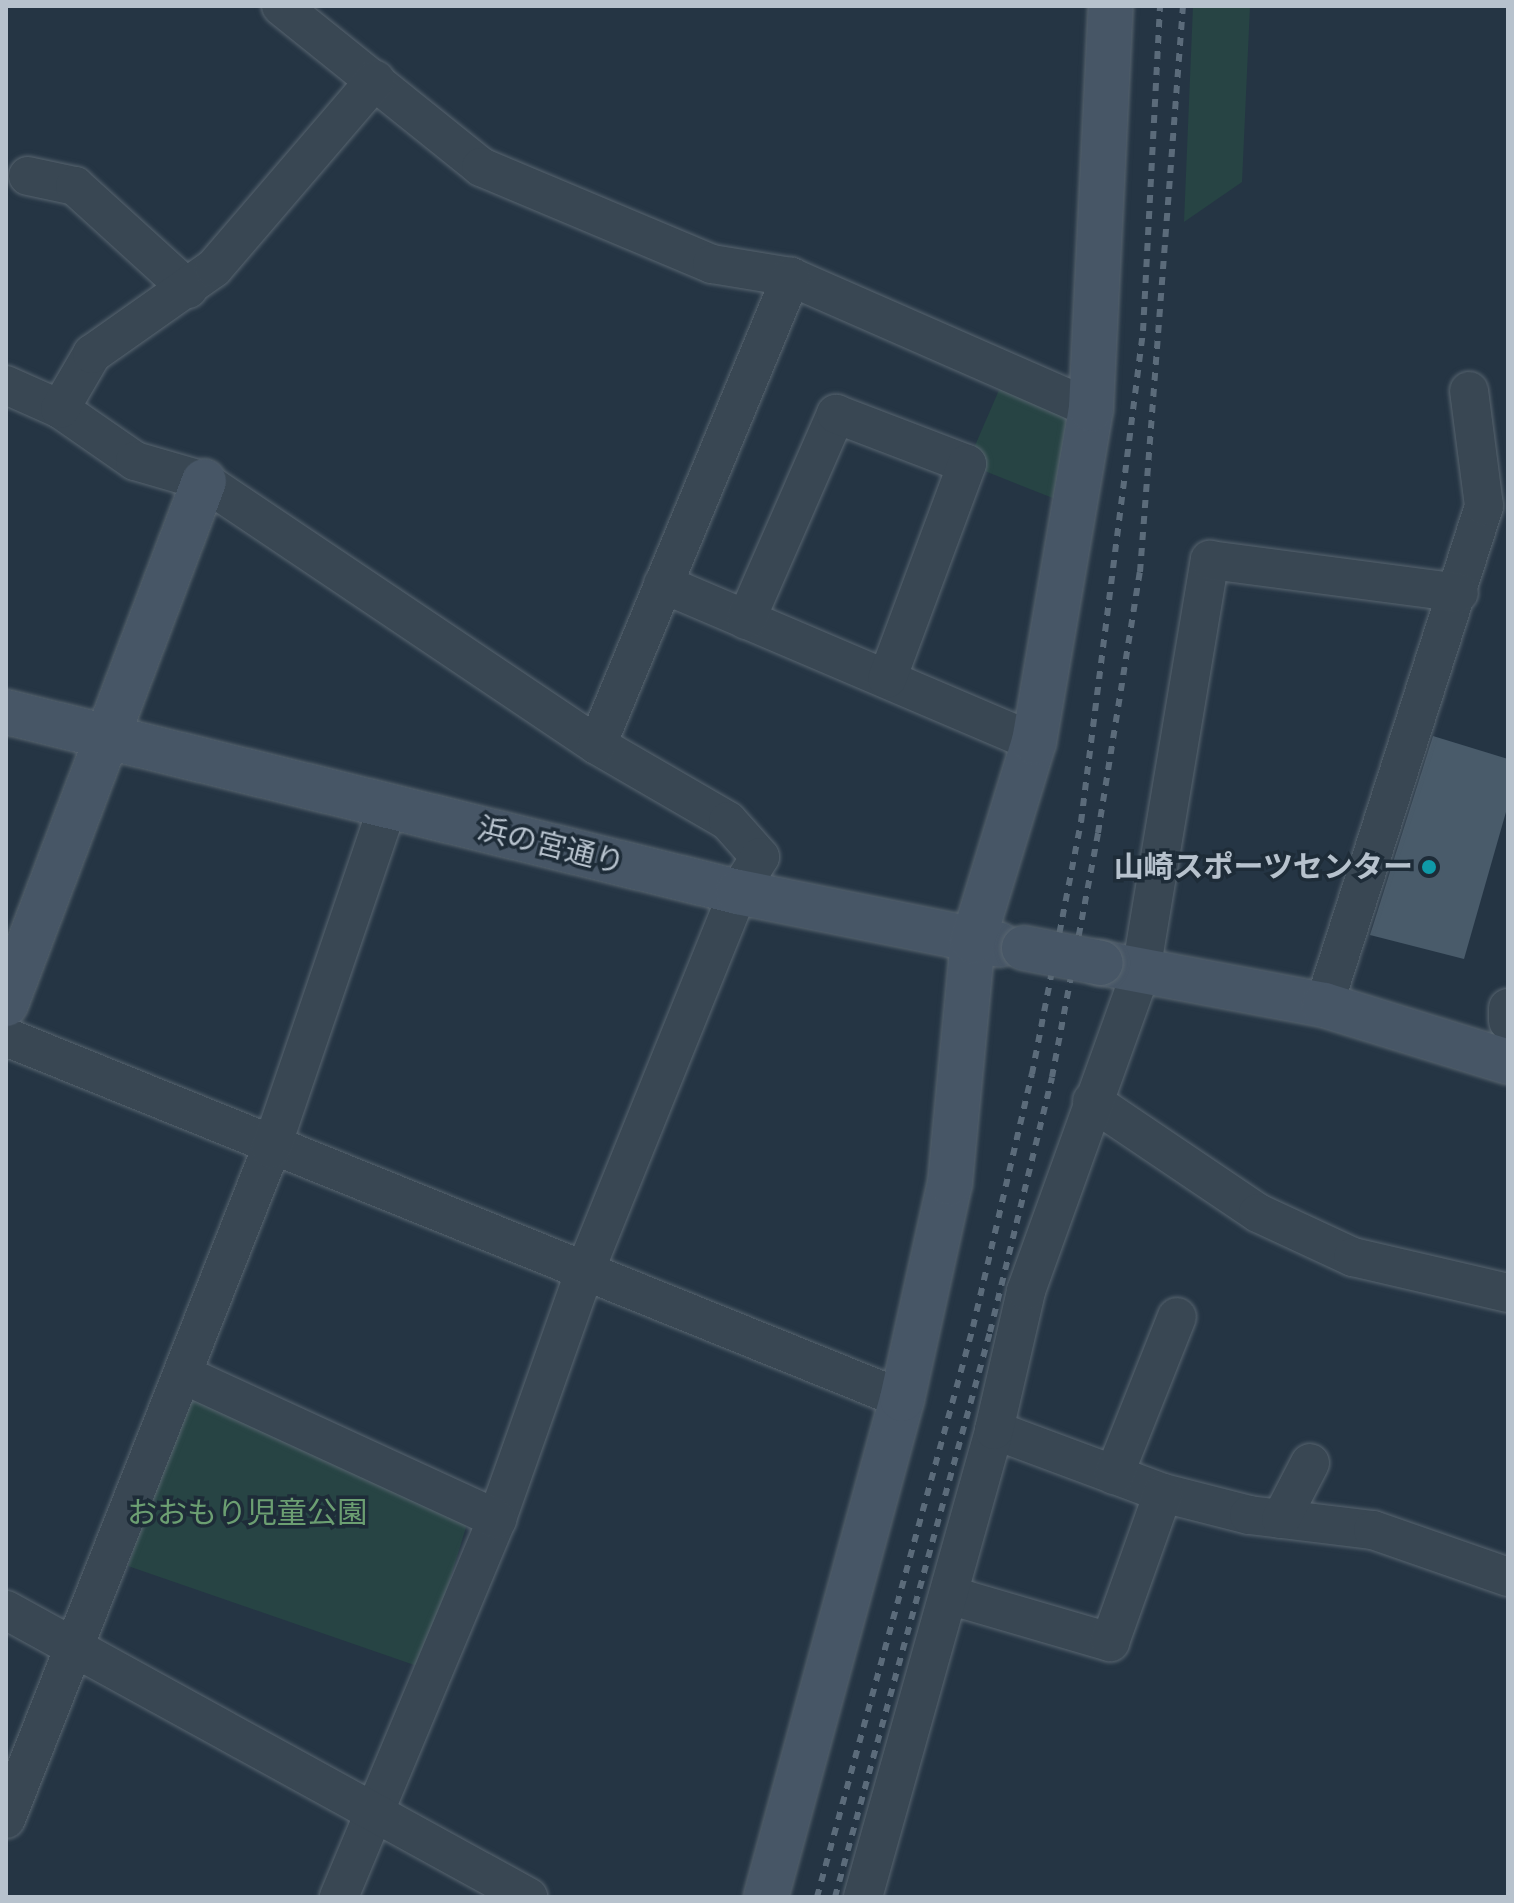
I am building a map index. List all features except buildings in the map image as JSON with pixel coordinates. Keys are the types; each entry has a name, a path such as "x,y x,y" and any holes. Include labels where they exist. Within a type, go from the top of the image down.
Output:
{"street":[{"path":"281,6 481,167 712,264 791,277 1091,409"},
{"path":"766,1897 902,1399 950,1183 973,941 1034,742 1091,409 1111,6"},
{"path":"60,409 92,354 214,268 375,80"},
{"path":"28,176 75,186 188,289"},
{"path":"597,745 791,277"},
{"path":"6,385 60,409 135,461 204,481 597,745 728,821 760,857 738,892 584,1273 497,1519 339,1897"},
{"path":"1324,1005 1396,769 1459,593 1496,509 1469,391"},
{"path":"746,620 836,414 967,464 887,679"},
{"path":"6,1004 109,740 204,481"},
{"path":"863,1897 994,1430 1026,1291 1092,1101 1210,560 1459,593"},
{"path":"663,584 1034,742"},
{"name":"浜の宮通り","path":"6,712 109,740 738,892 973,941 1324,1005 1508,1062"},
{"path":"6,1819 69,1647 184,1375 271,1149 388,806"},
{"path":"1508,1008 1508,1021"},
{"path":"6,1037 271,1149 902,1399"},
{"path":"1092,1101 1258,1213 1353,1257 1508,1293"},
{"path":"1114,1475 1177,1317"},
{"path":"184,1375 497,1519"},
{"path":"994,1430 1163,1493 1281,1519 1373,1530 1508,1577"},
{"path":"1281,1519 1310,1463"},
{"path":"949,1595 1110,1642 1163,1493"},
{"path":"6,1610 528,1897"}],"green space":[{"path":"1193,6 1250,6 1242,182 1184,222"},
{"path":"1006,374 1091,409 1073,506 967,464"},
{"name":"おおもり児童公園","path":"189,1385 467,1524 423,1668 128,1566"}],"railway":[{"path":"817,1897 973,1327 1032,1074 1081,822 1143,331 1160,6"},
{"path":"835,1897 990,1332 1052,1077 1098,833 1140,572 1183,6"}],"place":[{"name":"山崎スポーツセンター","path":"1429,867"}]}
